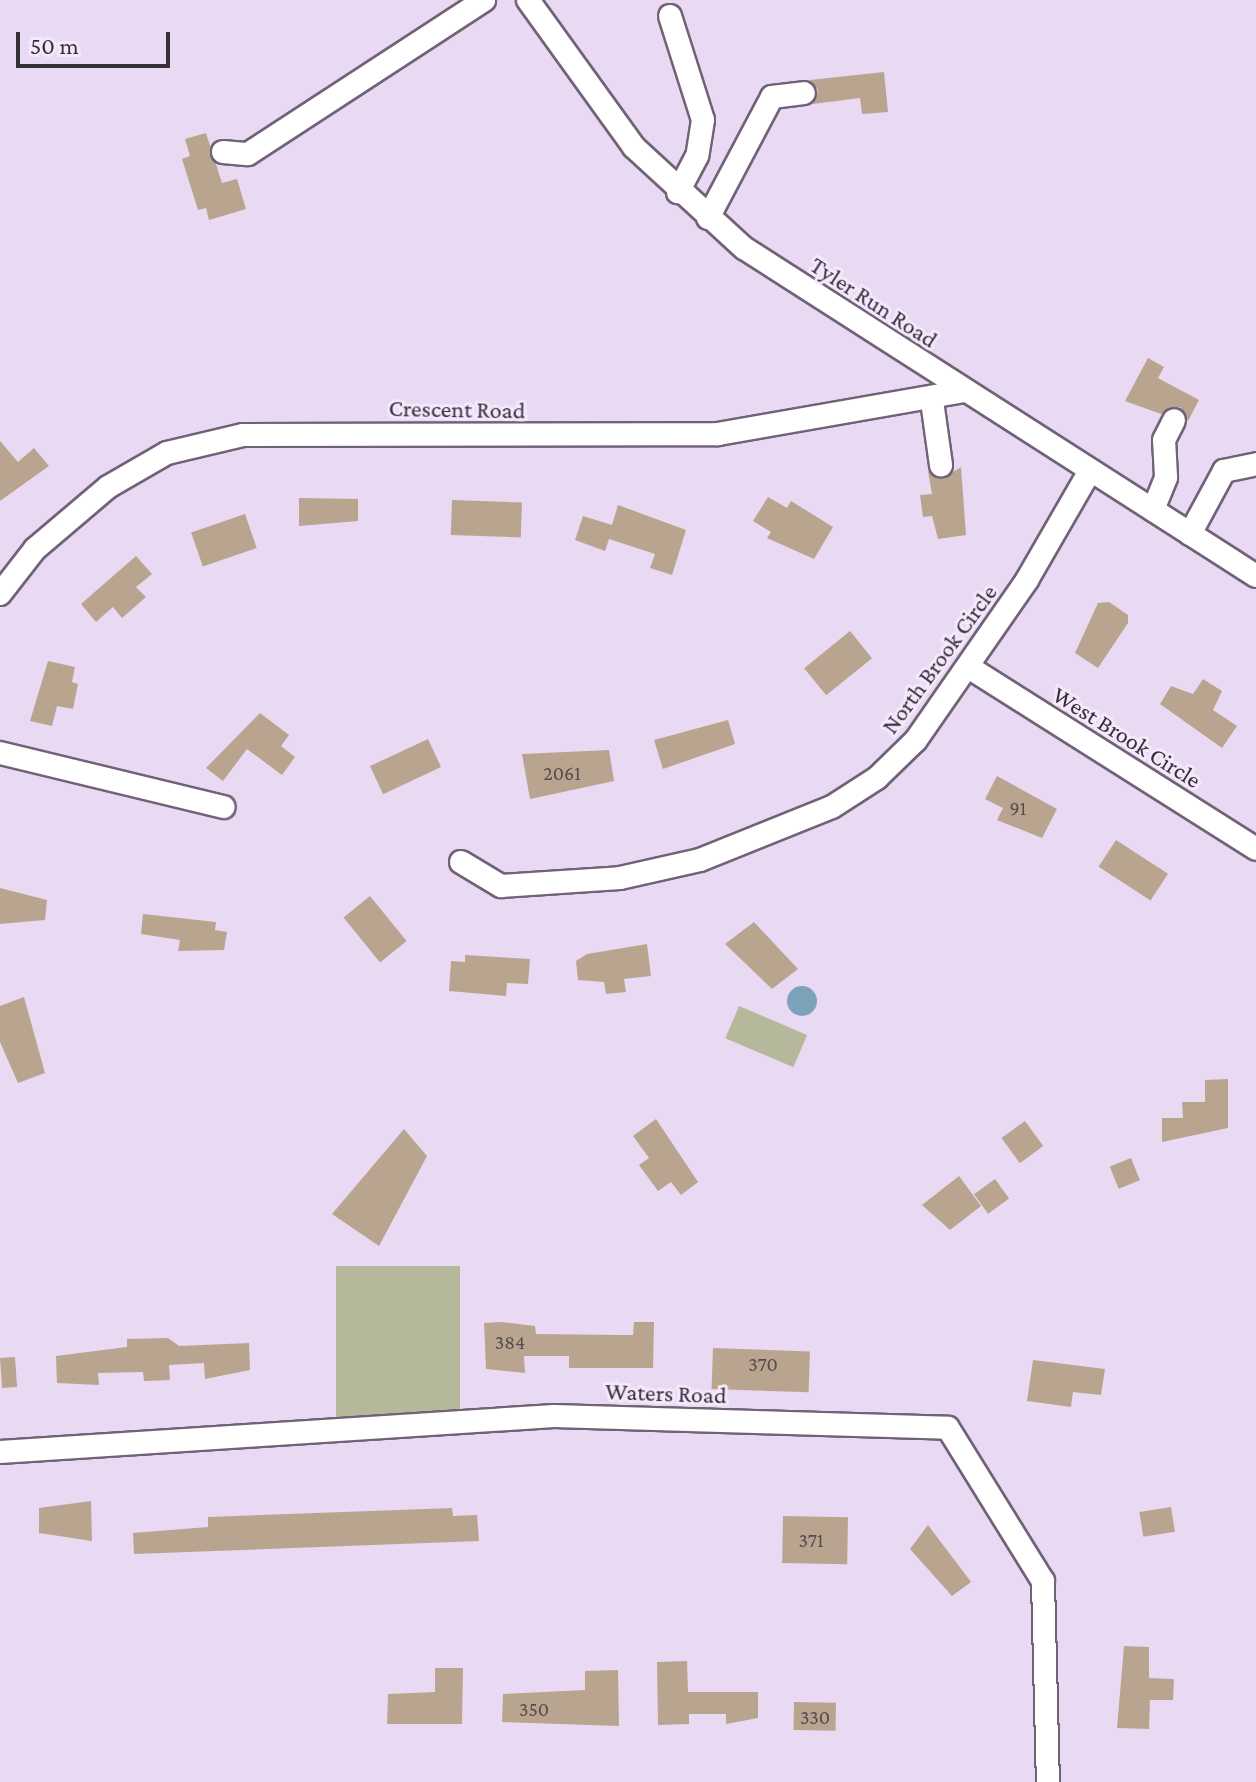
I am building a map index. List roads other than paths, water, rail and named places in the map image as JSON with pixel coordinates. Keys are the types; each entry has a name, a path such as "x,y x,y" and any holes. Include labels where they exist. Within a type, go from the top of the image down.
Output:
{"street":[{"path":"223,152 248,154 484,0"},
{"name":"Tyler Run Road","path":"528,0 634,147 708,218 965,391 1190,534 1254,569"},
{"path":"670,16 703,120 697,156 678,192"},
{"path":"708,218 751,160 772,97 804,93"},
{"name":"Crescent Road","path":"0,594 35,549 108,487 167,453 243,435 718,434 932,401 965,391"},
{"path":"932,401 941,465"},
{"path":"1153,510 1176,456 1164,440 1174,420"},
{"path":"1190,534 1224,471 1256,464"},
{"name":"North Brook Circle","path":"461,862 501,886 620,878 776,833 877,778 970,668 1090,471"},
{"name":"West Brook Circle","path":"970,668 1256,849"},
{"path":"0,753 224,807"},
{"name":"Waters Road","path":"0,1452 554,1416 948,1428 1043,1581 1048,1782"}],"water":[{"path":"802,986 813,990 817,1001 813,1012 802,1016 791,1012 787,1001 791,990"}]}
